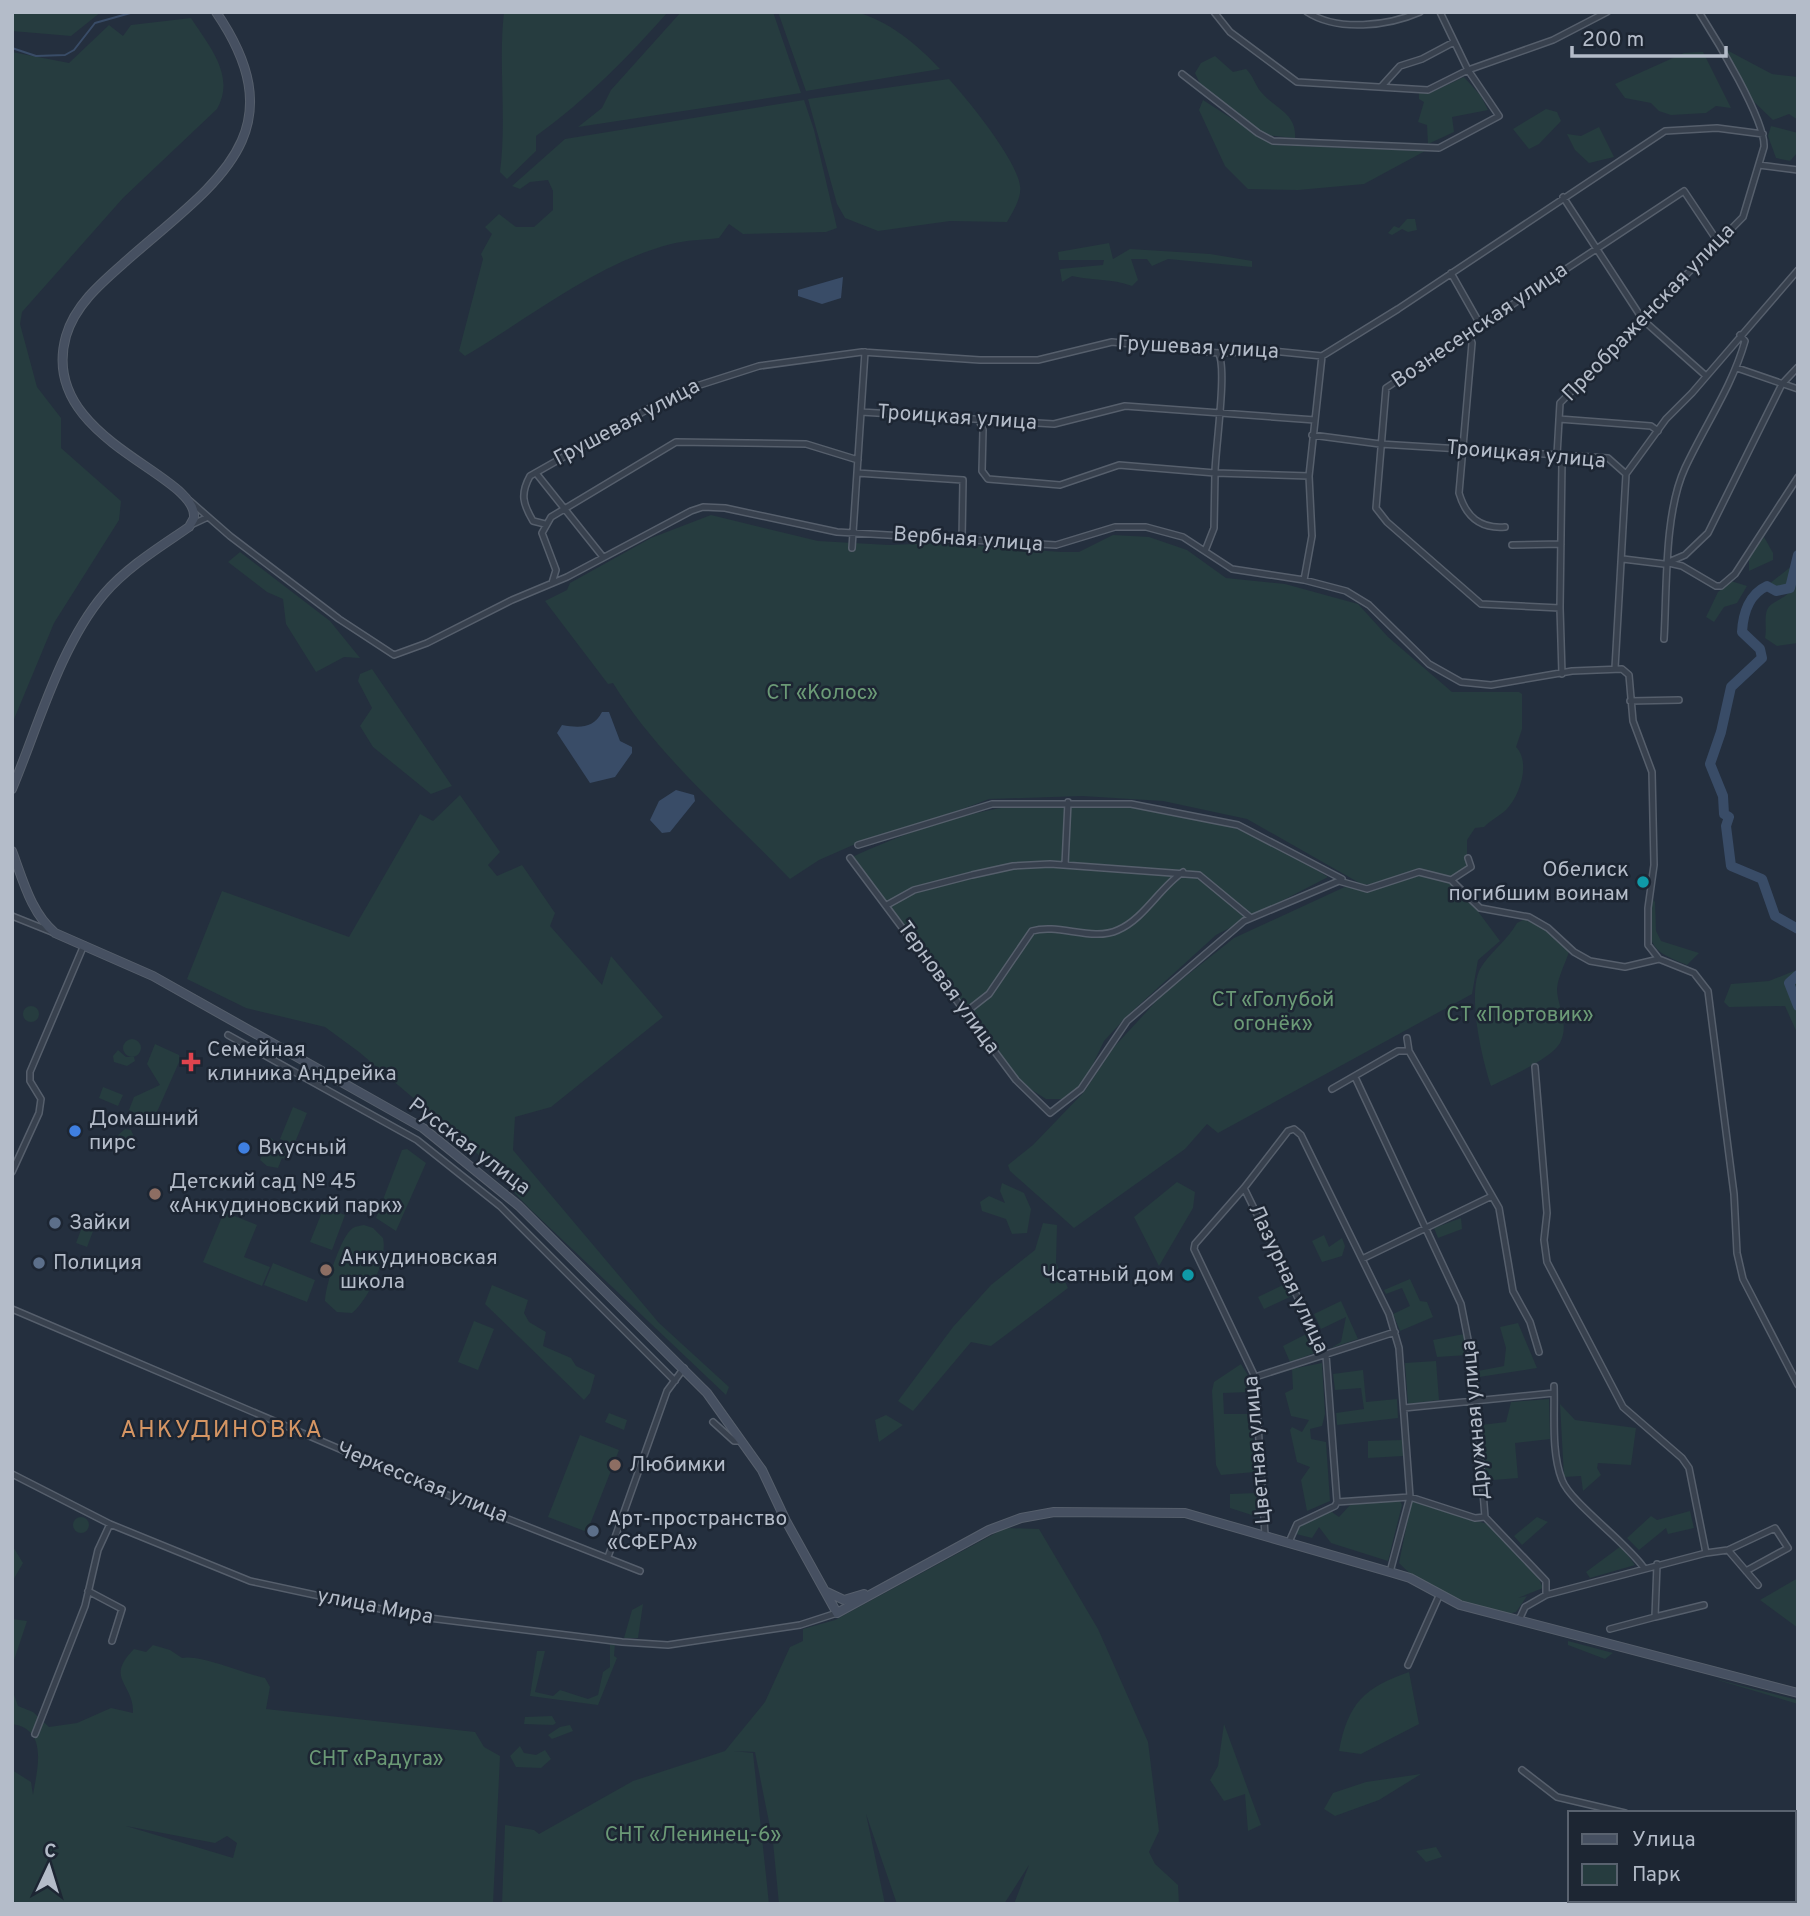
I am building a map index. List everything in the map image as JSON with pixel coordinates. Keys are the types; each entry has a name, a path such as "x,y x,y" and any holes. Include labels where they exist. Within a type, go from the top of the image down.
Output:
{"street":[{"path":"12,789 70,648 91,611 116,582 189,527 208,517 108,440 83,415 68,387 64,353 69,328 85,301 195,199 230,160 244,139 252,112 251,84 242,57 216,12"},
{"path":"1307,12 1328,22 1382,24 1420,12"},
{"path":"1182,74 1258,134 1279,142 1439,148 1499,116 1468,70 1440,12"},
{"path":"1216,13 1230,32 1297,82 1428,90 1468,70 1553,40 1607,12"},
{"path":"1699,12 1763,134"},
{"path":"1381,87 1400,66 1422,59 1454,42"},
{"path":"1304,580 1312,536 1309,476 1322,355 1665,131 1717,128 1763,134"},
{"name":"Преображенская улица","path":"1562,674 1562,461 1557,455 1560,403 1747,210 1759,165 1763,134"},
{"path":"1759,165 1798,170"},
{"name":"Вознесенская улица","path":"1560,608 1481,604 1387,522 1376,508 1386,388 1684,191 1718,242"},
{"path":"1563,197 1643,320 1705,374"},
{"path":"1626,474 1705,374 1798,270"},
{"path":"1451,273 1481,326"},
{"path":"1469,335 1472,343 1459,493 1463,506 1473,520 1491,528 1505,527"},
{"path":"1664,639 1671,525 1684,470 1737,368 1745,341 1740,335"},
{"name":"Грушевая улица","path":"545,524 533,521 525,507 522,490 530,476 701,382 759,366 865,352 980,360 1038,360 1112,342 1218,353 1272,351 1322,355"},
{"path":"852,548 865,352"},
{"path":"1205,551 1214,528 1222,362 1218,353"},
{"path":"1668,563 1685,555 1708,533 1782,384 1798,367"},
{"path":"1737,368 1798,390"},
{"name":"Троицкая улица","path":"861,412 1054,424 1125,407 1315,420"},
{"path":"979,419 983,430 982,471 985,478 1060,485 1119,466 1309,476"},
{"path":"1559,419 1651,426 1658,431"},
{"name":"Троицкая улица","path":"1312,435 1380,444 1608,458 1626,474 1615,668"},
{"path":"552,583 556,570 542,533 545,524 565,508 676,442 806,444 858,460"},
{"path":"536,473 603,557"},
{"path":"857,473 963,480 962,540"},
{"path":"1623,559 1682,566 1716,586 1721,586 1735,574 1798,477"},
{"path":"189,527 195,513 190,501"},
{"name":"Вербная улица","path":"208,517 237,542 388,654 400,654 427,643 567,577 703,507 725,508 777,521 852,532 1056,545 1115,527 1133,526 1184,537 1232,569 1334,586 1358,597 1429,664 1461,682 1491,685 1615,668"},
{"path":"1512,545 1561,544"},
{"path":"1615,668 1629,675 1633,721 1652,772 1654,870 1646,936 1651,951 1659,959 1694,974 1708,991 1734,1195 1737,1253 1743,1279 1798,1385"},
{"path":"1630,701 1679,700"},
{"path":"858,845 928,826 985,805 1068,802 1142,804 1228,822 1367,889 1419,872 1451,880 1480,908 1529,917 1548,928 1574,953 1590,961 1625,967 1659,959"},
{"path":"1065,865 1068,802"},
{"path":"12,851 33,905 43,923 55,933"},
{"name":"Терновая улица","path":"850,858 1016,1080 1053,1112 1087,1082 1127,1021 1231,930 1251,918"},
{"path":"1451,880 1471,867 1468,858"},
{"path":"887,905 914,890 1013,866 1065,865 1199,875 1251,918 1345,880"},
{"path":"966,1012 989,994 1032,931 1042,928 1102,933 1117,931 1183,872"},
{"path":"12,916 55,933"},
{"name":"Русская улица","path":"55,933 153,976 422,1128 519,1206 684,1368 744,1440 837,1613"},
{"path":"12,1172 39,1113 41,1099 29,1075 84,945"},
{"path":"228,1035 417,1140 500,1206 675,1381"},
{"path":"1407,1038 1409,1051 1499,1208 1513,1291 1530,1322 1539,1352"},
{"path":"1332,1089 1398,1051 1409,1051"},
{"path":"1365,1062 1370,1069"},
{"path":"1535,1067 1547,1213 1544,1240 1547,1262 1623,1407 1682,1458 1689,1468 1706,1553"},
{"name":"Дружная улица","path":"1355,1077 1461,1304 1468,1331 1477,1401 1485,1517 1546,1581 1546,1595"},
{"name":"Лазурная улица","path":"1337,1502 1326,1354 1244,1188 1288,1131 1294,1129 1301,1135 1362,1259"},
{"name":"Цветная улица","path":"1244,1188 1195,1244 1194,1249 1255,1377 1265,1535"},
{"path":"1390,1572 1410,1497 1399,1348 1395,1332 1362,1259 1492,1196"},
{"name":"Черкесская улица","path":"12,1309 440,1492 640,1571"},
{"path":"1255,1377 1395,1332"},
{"path":"608,1558 667,1391 684,1368"},
{"path":"1404,1408 1554,1390 1556,1445 1562,1482 1634,1553 1644,1567"},
{"path":"713,1422 734,1441 744,1440"},
{"name":"улица Мира","path":"12,1474 110,1524 250,1581 451,1622 668,1645 790,1627 837,1613"},
{"path":"1337,1502 1410,1497 1475,1518 1485,1517"},
{"name":"Цветная улица","path":"1289,1542 1297,1524 1335,1506 1337,1502"},
{"path":"837,1613 989,1530 1041,1514 1168,1511 1198,1516 1390,1572 1419,1583 1439,1596 1519,1620 1798,1693"},
{"path":"36,1734 88,1591 98,1550 110,1524"},
{"path":"1519,1620 1525,1607 1546,1595 1644,1567 1728,1550 1775,1528 1788,1548 1746,1571"},
{"path":"1728,1550 1758,1584"},
{"path":"1655,1617 1657,1564"},
{"path":"820,1585 830,1596 844,1600 880,1590"},
{"path":"88,1591 122,1609 112,1641"},
{"path":"1408,1665 1439,1596"},
{"path":"1610,1629 1704,1605"},
{"path":"1521,1770 1557,1797 1616,1811"}],"green space":[{"path":"836,10 867,16 902,34 940,69 806,91 778,12"},
{"path":"12,12 101,12 71,36 12,31"},
{"path":"504,12 668,12 605,78 536,136 536,151 507,179 500,172"},
{"path":"681,12 773,12 801,93 578,127 602,108 611,90"},
{"path":"191,18 212,50 222,73 222,97 217,109 123,198 22,312 20,324 37,387 61,418 61,448 121,501 119,520 54,623 12,724 12,52 69,63 109,25 123,36 131,25"},
{"path":"1723,48 1772,74 1798,77 1798,120 1789,114 1773,120 1753,101"},
{"path":"1703,52 1731,108 1716,106 1706,113 1671,115 1659,111 1651,103 1625,98 1615,84 1684,53"},
{"path":"1215,56 1233,72 1246,69 1248,71 1266,98 1289,117 1295,130 1295,138 1265,135 1202,88 1195,73 1201,63"},
{"path":"1464,77 1481,96 1488,110 1452,117 1454,132 1428,144 1427,125 1418,122 1424,102 1419,99 1419,93 1430,93"},
{"path":"949,79 990,131 1017,175 1020,195 1007,222 950,221 878,231 845,218 837,204 808,99"},
{"path":"804,100 814,130 837,228 826,232 743,234 729,224 719,238 671,244 616,264 564,293 465,356 459,351 483,259 481,254 492,234 485,227 499,214 516,227 534,227 553,210 553,191 548,180 530,182 520,189 512,186 565,139"},
{"path":"1203,100 1273,145 1425,151 1364,184 1298,190 1248,189 1225,166 1199,110"},
{"path":"1546,109 1557,112 1561,121 1539,144 1529,149 1513,129"},
{"path":"1771,126 1798,133 1798,152 1790,161 1776,158 1768,136"},
{"path":"1599,127 1614,157 1589,163 1575,150 1567,134 1581,136"},
{"path":"1407,219 1415,219 1417,230 1408,232 1402,229 1392,235 1388,233 1394,226 1399,228"},
{"path":"1109,243 1113,259 1130,249 1210,254 1252,261 1252,267 1168,259 1152,266 1147,259 1131,259 1138,280 1132,286 1072,276 1062,282 1060,269 1103,265 1104,260 1059,260 1058,252"},
{"name":"СТ «Колос»","path":"711,515 818,541 889,545 940,543 1079,552 1113,535 1149,537 1187,550 1226,578 1285,584 1358,604 1388,637 1452,692 1522,694 1522,729 1516,747 1523,761 1522,779 1516,796 1506,810 1484,827 1475,828 1467,840 1467,866 1450,877 1421,870 1387,882 1363,885 1247,819 1163,801 1082,796 989,799 926,823 869,838 819,860 790,879 674,762 652,737 613,683 608,684 545,601 567,590 570,583 651,538"},
{"path":"1764,537 1773,553 1773,560 1749,571 1749,556"},
{"path":"240,552 330,621 360,658 344,657 316,672 286,624 283,599 267,592 228,562"},
{"path":"1798,556 1798,643 1777,646 1765,638 1766,613 1772,604 1786,596 1791,589"},
{"path":"1793,565 1790,588 1776,590 1769,584"},
{"path":"1731,581 1747,586 1737,603 1724,607 1714,622 1706,617 1718,592"},
{"path":"372,669 452,786 431,794 373,747 360,726 372,708 358,681 360,674"},
{"path":"460,795 500,852 488,865 497,876 522,865 555,913 550,926 602,985 611,956 663,1017 551,1107 515,1117 513,1150 659,1323 729,1387 726,1395 530,1209 470,1146 359,1052 325,1027 246,1008 187,979 222,891 349,937 420,814 433,821"},
{"path":"1028,804 1140,808 1194,817 1259,837 1328,877 1216,935 1128,1015 1104,1041 1083,1085 1064,1099 1046,1099 1016,1080 850,858 937,824"},
{"name":"СТ «Голубой огонёк»","path":"1423,874 1450,882 1465,894 1500,941 1478,960 1472,994 1218,1133 1207,1124 1185,1149 1074,1228 1010,1171 1008,1165 1033,1145 1084,1092 1114,1047 1161,996 1234,938 1349,885 1365,892"},
{"path":"1652,898 1655,902 1656,931 1661,941 1699,953 1687,965 1663,954 1652,941"},
{"name":"СТ «Портовик»","path":"1525,919 1541,925 1569,952 1557,989 1563,1036 1548,1055 1491,1086 1477,1027 1476,980 1488,958 1517,923"},
{"path":"1794,971 1798,984 1798,1035 1785,1006 1729,1007 1724,1002 1731,984 1769,981"},
{"path":"31,1006 37,1008 37,1020 31,1022 25,1020 23,1014 25,1008"},
{"path":"132,1039 138,1042 141,1048 138,1054 132,1057 126,1054 123,1048 126,1042"},
{"path":"155,1044 179,1055 180,1060 152,1123 129,1110 134,1097 160,1085 147,1064"},
{"path":"118,1050 126,1057 134,1057 135,1061 127,1066 114,1062 113,1056"},
{"path":"103,1087 123,1095 118,1106 99,1098"},
{"path":"293,1107 307,1113 294,1145 280,1139"},
{"path":"125,1129 131,1130 134,1137 123,1151 118,1147 121,1137 117,1136"},
{"path":"271,1138 282,1147 293,1147 288,1160 282,1158 278,1168 267,1166 260,1160 265,1145 260,1140"},
{"path":"407,1149 426,1163 396,1231 376,1218 402,1150"},
{"path":"1177,1182 1195,1192 1193,1208 1159,1266 1134,1217"},
{"path":"1002,1183 1024,1193 1031,1209 1027,1233 1012,1234 1006,1219 982,1211 980,1202 989,1196 1005,1203 1000,1191"},
{"path":"324,1207 345,1215 332,1250 310,1242"},
{"path":"224,1212 257,1225 244,1257 270,1267 262,1286 203,1262"},
{"path":"1461,1218 1462,1229 1438,1238 1434,1228"},
{"path":"84,1222 95,1226 87,1247 76,1243"},
{"path":"1043,1223 1057,1225 1056,1263 1068,1288 991,1346 971,1342 913,1411 898,1401 953,1327 991,1285 1035,1250"},
{"path":"364,1225 373,1228 383,1238 380,1268 358,1307 352,1313 337,1312 325,1301 331,1274 348,1233 354,1227"},
{"path":"1324,1235 1329,1247 1342,1238 1345,1246 1342,1256 1322,1262 1312,1241"},
{"path":"273,1263 315,1280 307,1302 264,1285"},
{"path":"1410,1279 1420,1301 1427,1302 1433,1317 1400,1331 1393,1314 1410,1306 1402,1288 1386,1294 1384,1290"},
{"path":"1287,1283 1292,1296 1264,1309 1258,1297"},
{"path":"492,1285 528,1300 524,1313 529,1322 546,1332 543,1346 571,1358 576,1366 595,1375 590,1393 584,1400 485,1304"},
{"path":"1341,1301 1358,1339 1331,1348 1341,1342 1346,1317 1321,1329 1314,1314"},
{"path":"474,1321 494,1329 478,1370 458,1362"},
{"path":"1518,1323 1537,1368 1479,1377 1478,1371 1504,1366 1506,1348 1500,1327"},
{"path":"1312,1331 1320,1351 1290,1362 1283,1346"},
{"path":"1464,1334 1467,1355 1437,1357 1433,1340"},
{"path":"1436,1361 1439,1400 1408,1404 1405,1363"},
{"path":"1322,1363 1325,1414 1322,1426 1310,1429 1311,1439 1326,1442 1330,1501 1307,1511 1301,1480 1310,1467 1297,1462 1290,1430 1292,1427 1302,1432 1309,1420 1291,1416 1285,1393 1293,1389 1292,1369"},
{"path":"1241,1364 1249,1377 1249,1392 1223,1393 1224,1414 1251,1414 1255,1472 1221,1475 1216,1465 1212,1391 1214,1382"},
{"path":"1363,1370 1366,1402 1397,1399 1398,1418 1337,1425 1336,1413 1364,1409 1361,1388 1335,1390 1333,1374"},
{"path":"1549,1399 1550,1439 1515,1443 1518,1478 1482,1481 1481,1425 1506,1422 1511,1402"},
{"path":"1560,1404 1575,1420 1636,1428 1631,1465 1598,1463 1597,1468 1601,1475 1583,1491 1581,1476 1564,1477"},
{"path":"609,1413 627,1420 624,1430 605,1422"},
{"path":"886,1415 903,1425 879,1442 875,1420"},
{"path":"580,1435 619,1450 587,1532 548,1517"},
{"path":"1402,1440 1403,1456 1368,1458 1368,1441"},
{"path":"1257,1493 1258,1517 1230,1508 1230,1494"},
{"path":"1399,1499 1402,1505 1388,1561 1331,1543 1319,1527 1312,1538 1292,1533 1298,1524 1329,1510 1339,1517 1352,1503"},
{"path":"1412,1499 1487,1524 1539,1579 1543,1588 1518,1598 1527,1596 1516,1612 1508,1614 1463,1602 1422,1583 1399,1563"},
{"path":"1690,1511 1694,1528 1668,1534 1666,1528 1639,1550 1627,1538 1651,1516 1657,1520"},
{"path":"78,1517 84,1517 89,1525 87,1531 78,1533 73,1528 73,1522"},
{"path":"1537,1517 1548,1522 1522,1545 1514,1536"},
{"name":"СНТ «Ленинец-6»","path":"1005,1528 1039,1529 1098,1629 1148,1742 1159,1831 1149,1852 1155,1864 1178,1885 1179,1904 1014,1904 1029,1865 1004,1904 897,1904 866,1814 885,1904 779,1904 773,1842 755,1752 734,1751 753,1753 769,1904 502,1904 505,1825 534,1830 539,1834 633,1781 725,1751 765,1702 790,1647 803,1641 803,1629 835,1620"},
{"path":"12,1545 23,1563 12,1582"},
{"path":"1621,1546 1635,1565 1590,1578 1586,1572"},
{"path":"1798,1578 1798,1628 1760,1600"},
{"path":"643,1604 638,1638 624,1638 632,1610"},
{"path":"12,1619 27,1621 12,1666"},
{"path":"1568,1641 1613,1653 1605,1659 1568,1645"},
{"path":"615,1643 614,1656 617,1658 598,1705 530,1696 537,1651 545,1651 535,1692 553,1696 560,1690 588,1699 598,1695 603,1672 610,1667 610,1644"},
{"name":"СНТ «Радуга»","path":"153,1645 170,1650 182,1658 210,1661 265,1678 270,1687 266,1709 475,1732 484,1747 500,1756 493,1904 12,1904 12,1770 31,1782 33,1795 38,1752 31,1734 24,1727 12,1724 12,1689 18,1706 33,1712 49,1727 77,1723 111,1708 133,1713 121,1667 134,1649 146,1652","holes":["126,1826 215,1843 227,1836 237,1843 233,1858"]},
{"path":"1409,1672 1419,1724 1361,1754 1339,1751 1347,1721 1360,1700 1380,1684"},
{"path":"1711,1678 1798,1700 1798,1704"},
{"path":"552,1716 556,1723 553,1725 524,1724 525,1717"},
{"path":"1224,1724 1261,1825 1248,1831 1245,1794 1224,1801 1210,1780 1218,1766"},
{"path":"570,1725 573,1731 552,1739 548,1735 560,1727"},
{"path":"520,1746 524,1753 536,1755 545,1750 551,1759 541,1768 516,1767 510,1756"},
{"path":"1421,1774 1379,1800 1335,1816 1324,1809 1333,1793 1366,1782"},
{"path":"1436,1847 1442,1857 1426,1862 1416,1851"}],"water":[{"path":"843,277 841,298 822,304 798,296 798,290"},
{"path":"602,712 609,712 620,741 632,747 632,753 615,777 590,783 557,733 562,725 580,727 590,724"},
{"path":"676,790 694,795 695,801 670,832 662,833 650,820 659,801"}],"waterway":[{"path":"12,48 36,56 65,55 74,50 95,23 134,12"},
{"path":"1798,555 1790,588 1776,591 1767,586 1756,594 1748,605 1742,632 1760,649 1762,658 1731,687 1721,732 1710,764 1723,796 1724,814 1729,817 1726,826 1731,866 1762,879 1775,916 1798,929"},
{"path":"1798,975 1789,983 1798,1006"}],"place":[{"name":"Обелиск погибшим воинам","path":"1643,882"},
{"name":"Семейная клиника Андрейка","path":"191,1062"},
{"name":"Домашний пирс","path":"75,1131"},
{"name":"Вкусный","path":"244,1148"},
{"name":"Детский сад № 45 «Анкудиновский парк»","path":"155,1194"},
{"name":"Зайки","path":"55,1223"},
{"name":"Полиция","path":"39,1263"},
{"name":"Анкудиновская школа","path":"326,1270"},
{"name":"Чсатный дом","path":"1188,1275"},
{"name":"Любимки","path":"615,1465"},
{"name":"Арт-пространство «СФЕРА»","path":"593,1531"}],"district":[{"name":"АНКУДИНОВКА","path":"222,1431"}]}
